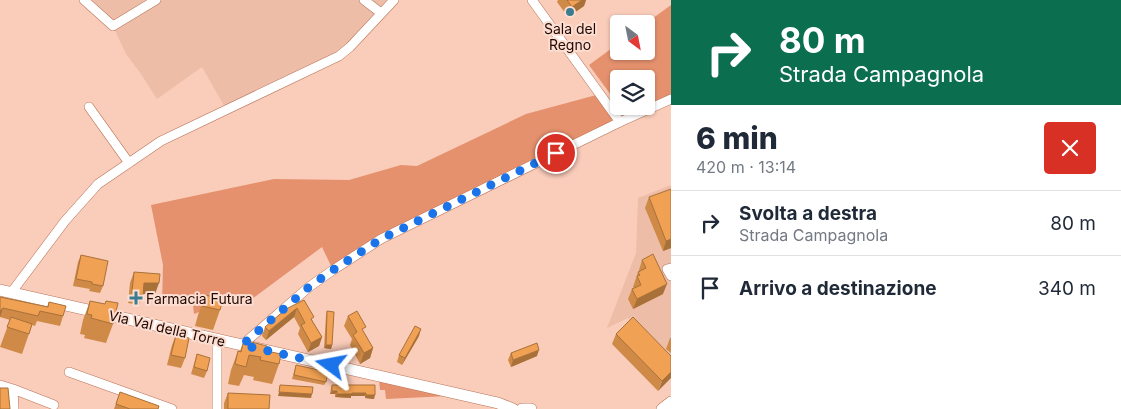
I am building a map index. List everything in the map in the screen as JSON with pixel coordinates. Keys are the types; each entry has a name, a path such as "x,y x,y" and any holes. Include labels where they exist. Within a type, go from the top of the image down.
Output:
{"street":[{"path":"84,0 113,26 156,0"},
{"path":"364,0 381,13"},
{"path":"6,292 65,220 98,184 161,141 339,56 350,47 394,0"},
{"path":"532,0 620,122"},
{"path":"242,345 309,287 381,239 671,99"},
{"path":"89,107 129,162"},
{"path":"671,268 667,269 671,276"},
{"name":"Via Val della Torre","path":"6,292 498,404 511,409"},
{"path":"217,339 217,409"},
{"path":"70,372 172,409"},
{"path":"0,384 54,404"},
{"path":"13,389 14,409"},
{"path":"662,409 671,402"},
{"path":"522,409 531,409"}],"shaded area":[{"path":"84,0 390,0 350,47 226,109 202,67 157,99 126,54 113,26"},
{"path":"671,5 671,94 655,102 655,70 610,70 610,94 589,65 610,50 610,60 655,60 655,17"},
{"path":"600,94 610,108 610,115 615,115 620,122 381,239 333,270 322,247 252,299 231,300 194,314 192,297 162,304 163,265 151,205 274,179 349,180 401,165 417,166 526,114"},
{"path":"671,185 671,360 628,318 607,328 636,253 638,198"},
{"path":"379,380 448,396 386,399 385,390 380,390"}],"building":[{"path":"567,0 582,0 572,7"},
{"path":"671,189 671,239 666,241 649,197"},
{"path":"653,254 667,284 637,299 632,289 641,285 637,276 640,275 638,272 646,268 642,260"},
{"path":"81,255 108,261 103,286 76,279"},
{"path":"134,272 160,274 159,283 144,283 143,295 132,292"},
{"path":"205,295 223,299 220,310 202,306"},
{"path":"0,297 48,307 49,302 66,306 63,316 40,311 38,316 3,308 0,311"},
{"path":"304,300 314,317 311,319 322,337 311,343 301,325 305,323 297,308 269,331 265,327 286,309"},
{"path":"90,301 105,304 106,301 118,303 113,324 91,318 92,315 87,314"},
{"path":"327,311 334,312 332,345 326,345"},
{"path":"357,311 366,327 362,329 373,348 364,353 353,335 357,332 348,316"},
{"path":"11,317 32,324 29,334 7,327"},
{"path":"633,317 671,356 671,372 662,381 616,334"},
{"path":"415,326 421,329 405,358 399,355"},
{"path":"176,335 189,338 185,358 171,355"},
{"path":"244,340 267,346 266,351 281,354 279,364 260,360 261,357 249,355 246,367 235,364 238,351 241,352"},
{"path":"537,343 539,350 513,360 511,353"},
{"path":"197,354 210,358 207,371 194,367"},
{"path":"296,365 328,372 326,382 294,375"},
{"path":"280,385 313,387 312,394 279,392"},
{"path":"332,385 375,385 375,395 366,395 366,393 337,394 337,391 332,391"},
{"path":"0,388 8,388 10,409 0,409"},
{"path":"120,392 159,406 158,409 130,409 116,404"},
{"path":"228,393 270,395 269,409 228,409"}],"place":[{"name":"Sala del Regno","path":"570,12"},
{"name":"Farmacia Futura","path":"136,298"}],"route":[{"path":"331,365 242,345 309,287 381,239 556,153"}]}
